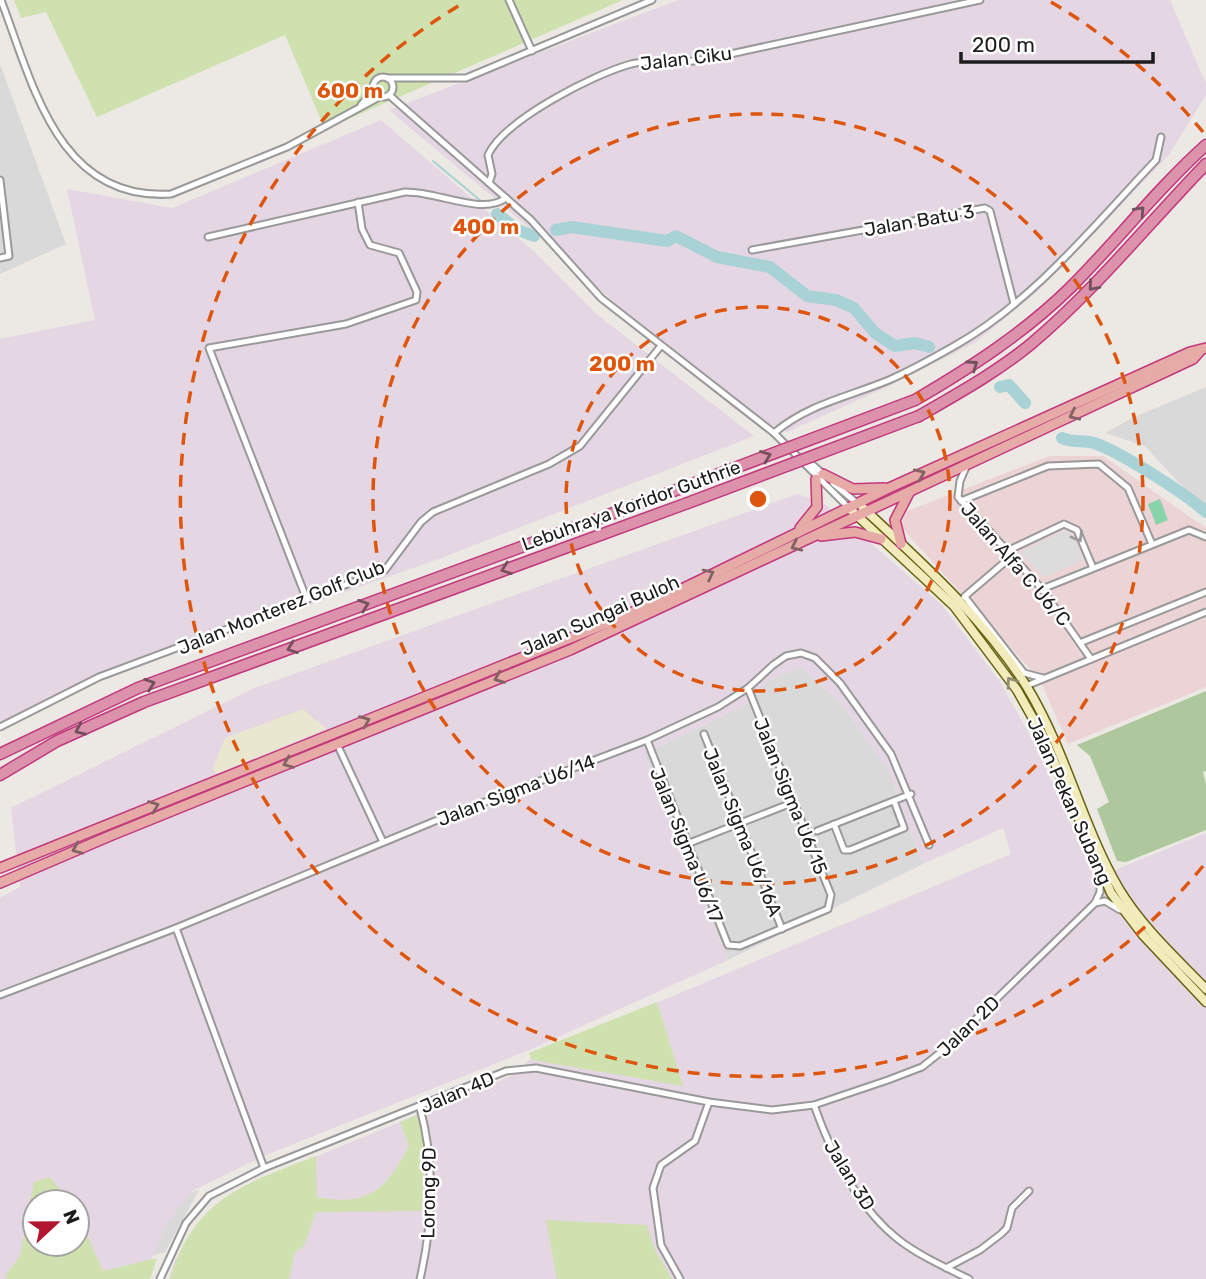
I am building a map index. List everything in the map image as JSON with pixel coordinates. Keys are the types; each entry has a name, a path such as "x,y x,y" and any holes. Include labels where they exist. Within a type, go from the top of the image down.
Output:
{"highway":[{"name":"Lebuhraya Koridor Guthrie","path":"0,754 138,688 915,400 962,373 1012,338 1041,313 1069,288 1206,145"},
{"name":"Lebuhraya Koridor Guthrie","path":"0,775 57,741 144,702 919,416 1030,345 1082,298 1206,164"},
{"name":"Jalan Sungai Buloh","path":"0,883 570,650 1194,359 1204,349"},
{"name":"Jalan Sungai Buloh","path":"0,868 589,631 889,488 1190,352 1204,349"},
{"path":"797,532 817,507 820,476 853,489 889,488"},
{"path":"901,544 895,520 910,492"},
{"path":"817,536 855,532 881,539"}],"main road":[{"name":"Jalan Pekan Subang","path":"854,506 963,599 1026,686 1057,742 1118,887 1149,929 1206,989"},
{"name":"Jalan Pekan Subang","path":"862,514 881,539 954,606 1017,690 1044,738 1099,868 1124,913 1206,1002"}],"street":[{"path":"2,0 49,124 89,173 123,191 171,194 287,147 361,105 390,93 405,79"},
{"path":"509,0 532,51"},
{"path":"361,105 374,90 378,78 466,78 652,0"},
{"name":"Jalan Ciku","path":"489,183 492,174 488,155 504,132 578,87 613,71 633,64 687,62 721,56 980,0"},
{"path":"387,78 390,93 552,241 601,298 660,347 774,433 798,456 809,461 820,476 854,506"},
{"path":"374,90 380,96"},
{"path":"774,433 795,415 891,379 927,361 959,343 1014,304 1042,281 1156,160 1161,136"},
{"path":"0,180 9,256 0,258"},
{"path":"208,237 358,202 418,192 483,207 496,205 506,198"},
{"path":"307,600 209,348 346,324 416,300 416,292 399,253 370,246 362,229 358,202"},
{"name":"Jalan Batu 3","path":"752,250 985,208 989,211 1014,304"},
{"name":"Jalan Monterez Golf Club","path":"0,727 99,677 385,570 421,522 433,512 549,464 580,446 660,347"},
{"path":"961,501 1048,466 1099,464 1128,488 1152,544"},
{"name":"Jalan Alfa C U6/C","path":"967,465 958,491 961,501 1042,589 1082,642 1091,659"},
{"path":"820,476 854,506"},
{"path":"1044,678 1024,673 963,599 1010,554 1064,524 1077,530 1093,568"},
{"path":"1042,589 1189,530 1206,537"},
{"path":"1082,642 1206,592"},
{"path":"1026,686 1206,612"},
{"name":"Jalan Sigma U6/14","path":"0,995 176,928 383,842 647,740 718,707 748,688 786,656 801,653 815,658 840,683 891,754 911,794 929,845"},
{"name":"Jalan Sigma U6/15","path":"748,688 831,895 831,905 782,929"},
{"name":"Jalan Sigma U6/16A","path":"704,734 782,929"},
{"name":"Jalan Sigma U6/17","path":"647,740 725,940 732,947 782,929"},
{"path":"337,744 383,842"},
{"path":"817,831 911,794"},
{"path":"834,824 845,851 860,846 904,828 894,801"},
{"path":"687,844 794,802"},
{"path":"1099,868 1100,892 1095,903 1112,903 1124,913"},
{"name":"Jalan 2D","path":"814,1105 929,1063 1095,903"},
{"path":"176,928 264,1168"},
{"name":"Jalan 4D","path":"160,1279 173,1245 202,1202 264,1168 421,1108 506,1071 522,1067 754,1110 814,1105"},
{"path":"680,1279 661,1245 653,1188 661,1165 695,1140 709,1102"},
{"name":"Jalan 3D","path":"814,1105 823,1131 856,1191 873,1213 895,1237 969,1279"},
{"name":"Lorong 9D","path":"420,1279 426,1253 431,1164 429,1140 421,1108"},
{"path":"946,1268 980,1250 1001,1234 1007,1228 1012,1208 1029,1191"}],"shaded area":[{"path":"678,0 1170,0 1206,84 1206,95 1169,155 1038,291 976,342 885,388 787,432 732,407 551,246 389,110"},
{"path":"0,64 66,244 0,274"},
{"path":"381,120 538,255 600,317 754,436 436,560 84,684 0,726 0,339 95,320 67,189 172,208"},
{"path":"1206,387 1206,512 1145,446 1105,433 1134,417"},
{"path":"1050,456 1103,456 1206,528 1206,687 1068,744 1040,680 900,526 907,511"},
{"path":"798,494 826,505 941,604 1000,682 1035,744 1095,878 1206,833 1206,1279 169,1279 175,1260 211,1216 252,1183 511,1076 537,1053 1011,854 1003,828 923,864 890,773 841,703 801,667 768,681 743,706 644,754 728,960 527,1051 266,1155 192,1191 165,1226 143,1279 0,1279 0,898 20,887 11,808 252,689"},
{"path":"1066,530 1072,533 1084,560 1047,576 1040,574 1020,552"},
{"path":"801,667 841,703 890,773 923,864 728,960 644,754 743,706 768,681"},
{"path":"303,709 326,729 216,774 213,768 225,738"},
{"path":"199,1190 165,1252 103,1271 91,1236 91,1226"}],"green space":[{"path":"14,0 623,0 325,129 285,35 97,117 46,12 21,18"},
{"path":"1160,499 1168,520 1156,525 1148,504"},
{"path":"1206,691 1206,771 1203,772 1206,784 1206,830 1126,862 1117,861 1097,809 1109,802 1090,756 1077,745"},
{"path":"657,1002 683,1086 532,1060 529,1053"},
{"path":"417,1115 425,1139 422,1211 316,1212 304,1246 295,1252 289,1279 170,1279 180,1252 208,1212 244,1186 266,1176 316,1156 317,1197 350,1199 374,1192 392,1174 409,1146 400,1122"},
{"path":"50,1177 58,1188 33,1188 34,1182"},
{"path":"546,1220 647,1225 655,1250 672,1279 557,1279"},
{"path":"91,1244 103,1271 157,1258 150,1279 7,1279 5,1276 21,1251 21,1258 91,1258"}],"waterway":[{"path":"433,161 481,201"},
{"path":"497,214 518,230 534,236"},
{"path":"556,230 572,227 667,241 676,236 717,257 770,267 807,296 836,300 854,308 875,333 895,346 915,343 929,347"},
{"path":"1000,387 1009,385 1025,403"},
{"path":"1062,438 1094,443 1119,455 1168,484 1206,512"}]}
